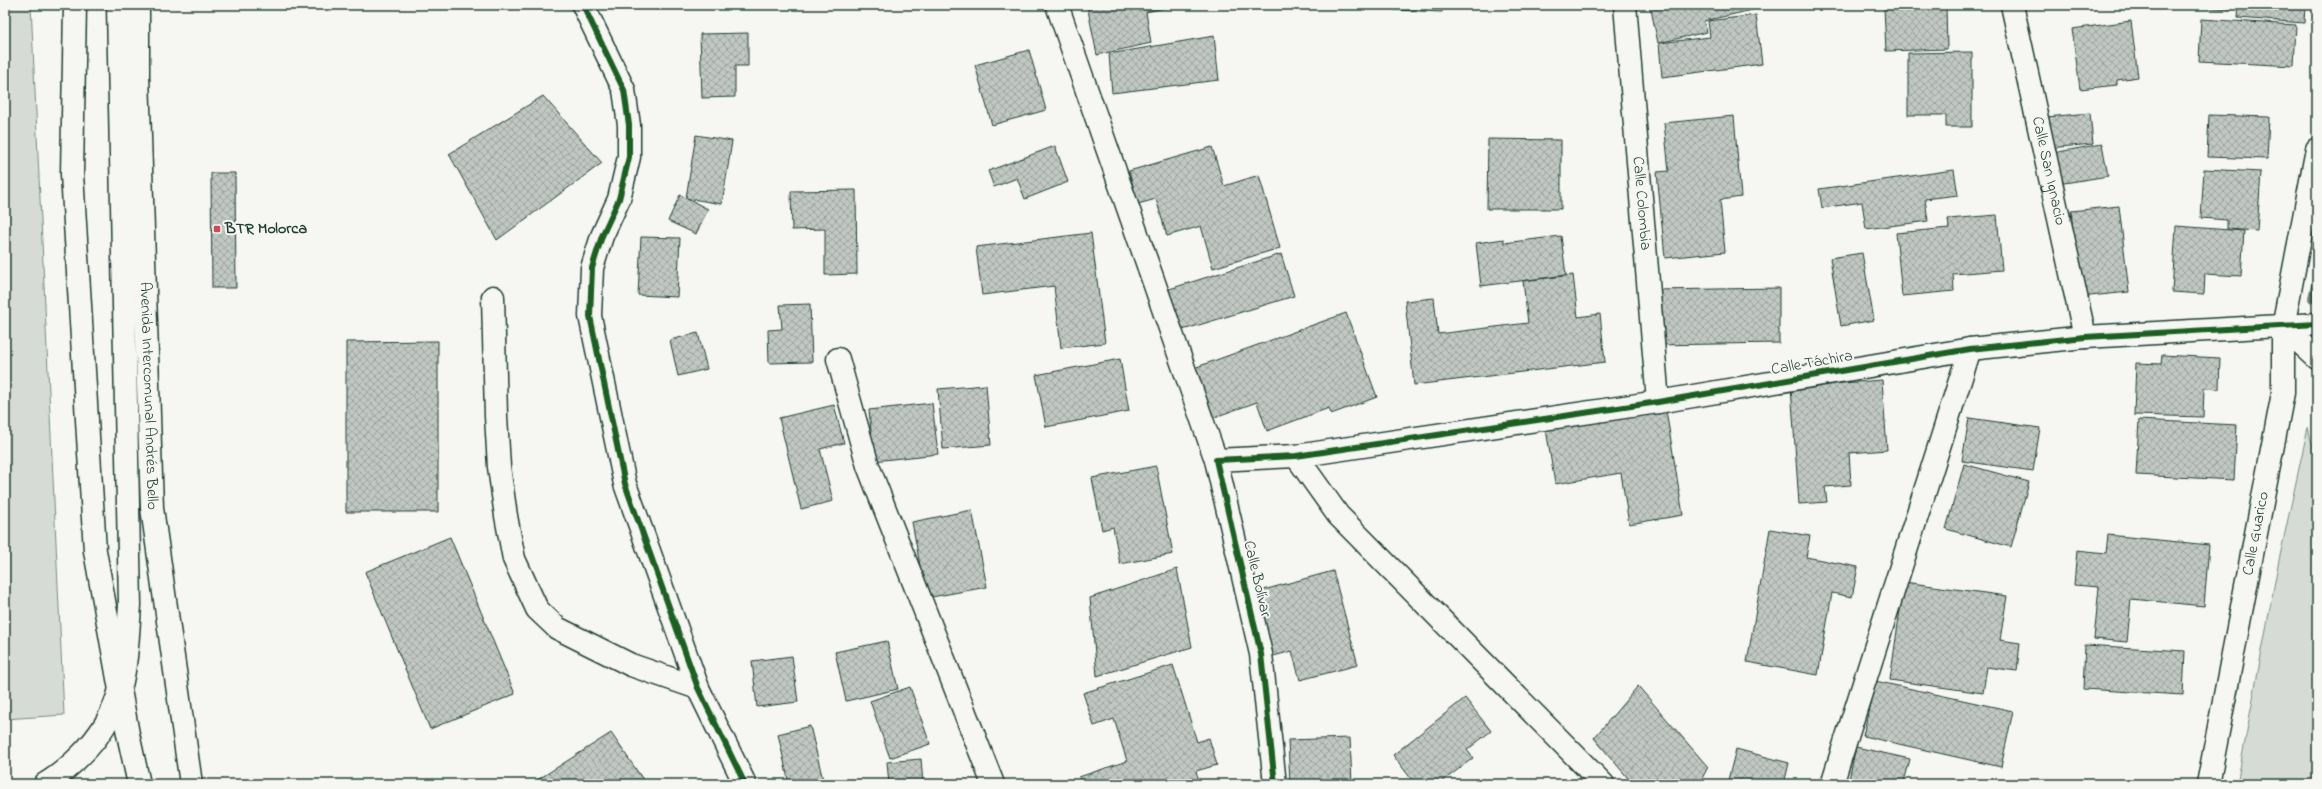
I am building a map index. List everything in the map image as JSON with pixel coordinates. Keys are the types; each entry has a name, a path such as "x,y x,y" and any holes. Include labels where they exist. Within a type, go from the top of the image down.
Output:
{"main road":[{"path":"75,5 72,174 95,551 120,692 139,784"},
{"path":"45,784 60,775 106,727 120,692 126,655 130,605 118,5"},
{"name":"Avenida Intercomunal Andrés Bello","path":"138,5 138,82 152,508 191,784"},
{"path":"583,5 624,90 629,133 629,156 619,199 602,236 592,268 590,316 625,484 698,688 745,784"},
{"name":"Calle Bolívar","path":"1057,5 1216,460 1261,654 1275,784"},
{"name":"Calle Colombia","path":"1625,5 1658,402"},
{"name":"Calle San Ignacio","path":"2012,5 2085,337"},
{"name":"Calle Guarico","path":"2208,784 2283,394 2283,327 2317,149"},
{"path":"493,297 497,430 506,516 514,559 537,609 557,628 631,665 698,688"},
{"name":"Calle Táchira","path":"1296,456 1658,402 1970,349 2085,337 2317,324"},
{"path":"2283,327 2317,358"},
{"path":"1832,784 1970,349"},
{"path":"838,359 868,466 994,784"},
{"path":"1216,460 1296,456 1338,515 1603,784"}],"shaded area":[{"path":"5,5 31,5 64,715 5,719"},
{"path":"2308,427 2317,466 2317,754 2312,784 2237,784 2278,565"}],"building":[{"path":"1087,5 1179,5 1146,12 1151,43 1097,55"},
{"path":"1394,5 1443,5 1442,12 1394,10"},
{"path":"1650,5 1761,5 1761,8 1704,21 1707,32 1658,43"},
{"path":"1946,5 1947,49 1886,51 1884,7"},
{"path":"2153,5 2233,5 2233,9"},
{"path":"2239,5 2305,5 2304,23 2238,18"},
{"path":"1756,15 1762,64 1662,77 1659,43 1710,37 1708,21"},
{"path":"2201,19 2296,25 2294,66 2199,61"},
{"path":"2131,21 2138,77 2117,80 2117,85 2080,89 2072,29"},
{"path":"748,33 748,66 735,66 735,97 702,98 700,34"},
{"path":"1214,36 1219,80 1112,93 1109,54"},
{"path":"1029,50 1046,110 992,125 975,65"},
{"path":"1972,52 1972,127 1946,127 1946,115 1908,115 1908,53"},
{"path":"543,96 602,163 497,240 449,154"},
{"path":"2090,113 2093,144 2049,148 2046,117"},
{"path":"2209,115 2269,117 2267,159 2207,157"},
{"path":"1734,116 1741,197 1720,200 1725,252 1665,258 1657,172 1669,171 1664,123"},
{"path":"696,135 732,141 722,204 686,198"},
{"path":"1488,139 1561,140 1561,209 1487,209"},
{"path":"2102,144 2108,176 2058,184 2053,153"},
{"path":"1055,146 1068,182 1025,199 1017,178 994,187 988,171"},
{"path":"1212,147 1224,186 1259,175 1280,248 1213,268 1201,226 1167,236 1156,199 1138,204 1129,171"},
{"path":"2204,169 2261,172 2257,231 2227,229 2227,220 2201,218"},
{"path":"1954,170 1958,195 1925,199 1928,221 1866,229 1862,202 1822,208 1819,189"},
{"path":"211,173 235,173 236,288 212,288"},
{"path":"856,190 857,274 825,275 825,229 792,230 791,191"},
{"path":"680,195 708,209 696,234 668,221"},
{"path":"2119,206 2129,292 2080,297 2071,211"},
{"path":"1997,215 2002,270 1953,274 1954,291 1902,296 1896,233 1949,228 1948,219"},
{"path":"2176,226 2244,231 2241,276 2205,274 2204,294 2172,292"},
{"path":"1091,233 1105,343 1061,348 1054,286 982,295 976,247"},
{"path":"1561,236 1566,275 1481,286 1476,243 1504,239 1504,243"},
{"path":"641,237 680,238 677,297 638,295"},
{"path":"1862,253 1874,320 1841,326 1830,258"},
{"path":"1281,254 1294,296 1176,332 1163,291"},
{"path":"1573,275 1578,317 1600,314 1605,362 1414,385 1405,301 1434,298 1438,334 1528,323 1523,281"},
{"path":"1779,288 1779,343 1655,345 1654,290"},
{"path":"810,304 812,362 769,363 768,330 782,329 780,305"},
{"path":"1346,313 1377,397 1331,414 1329,408 1267,431 1257,402 1212,418 1194,368"},
{"path":"698,333 707,369 678,376 670,340"},
{"path":"438,341 438,512 346,512 346,342"},
{"path":"2162,355 2220,358 2219,389 2204,388 2203,417 2134,415 2136,363 2161,364"},
{"path":"1120,359 1129,411 1046,427 1036,375"},
{"path":"1882,380 1887,450 1849,453 1851,485 1825,487 1827,502 1799,504 1791,387"},
{"path":"986,385 991,445 943,449 938,389"},
{"path":"932,403 938,454 874,461 869,410"},
{"path":"1665,404 1683,515 1629,524 1621,473 1555,484 1545,423"},
{"path":"834,405 844,443 820,449 833,501 801,509 779,418"},
{"path":"1969,418 2040,428 2033,471 1962,461"},
{"path":"2139,420 2237,425 2234,480 2136,475"},
{"path":"1964,464 2029,482 2011,547 1946,529"},
{"path":"1156,466 1173,554 1120,564 1113,527 1102,530 1092,478"},
{"path":"972,510 987,587 926,598 912,522"},
{"path":"1770,529 1810,536 1806,557 1858,567 1852,597 1832,593 1818,675 1747,662"},
{"path":"2108,535 2209,545 2204,606 2131,599 2127,642 2094,639 2099,587 2074,585 2077,550 2106,553"},
{"path":"450,537 515,694 430,729 365,572"},
{"path":"1177,569 1192,647 1097,676 1090,598"},
{"path":"1333,571 1358,665 1300,680 1292,651 1266,658 1249,594"},
{"path":"1904,582 2007,596 2000,640 2020,643 2017,671 1987,667 1983,693 1890,680"},
{"path":"887,641 898,689 846,701 835,652"},
{"path":"2085,645 2185,651 2183,695 2083,689"},
{"path":"792,656 798,702 757,707 752,661"},
{"path":"1173,665 1197,742 1209,738 1217,765 1196,771 1200,784 1081,784 1079,777 1127,761 1114,719 1094,726 1083,693"},
{"path":"1875,681 2013,711 2001,767 1863,736"},
{"path":"1638,686 1708,767 1699,784 1633,784 1594,738"},
{"path":"910,687 930,744 890,758 870,701"},
{"path":"1465,698 1491,731 1467,750 1473,758 1439,784 1415,784 1393,755"},
{"path":"810,726 824,784 789,784 778,734"},
{"path":"611,733 646,784 531,784"},
{"path":"1350,738 1352,784 1290,784 1288,740"},
{"path":"1856,747 1910,759 1904,782 1915,784 1848,784"},
{"path":"1736,749 1789,763 1784,784 1727,784"},
{"path":"921,759 923,784 889,784 887,762"},
{"path":"2063,780 2092,784 2062,784"}],"waterway":[{"path":"2313,298 2317,281"}],"cycle path":[{"path":"583,5 624,90 629,125 629,157 619,199 602,236 592,268 590,316 625,484 698,688 745,784"},
{"path":"1275,784 1261,654 1216,460 1296,456 1658,402 1970,349 2085,337 2317,324"}],"place":[{"name":"BTR Molorca","path":"217,229"}]}
